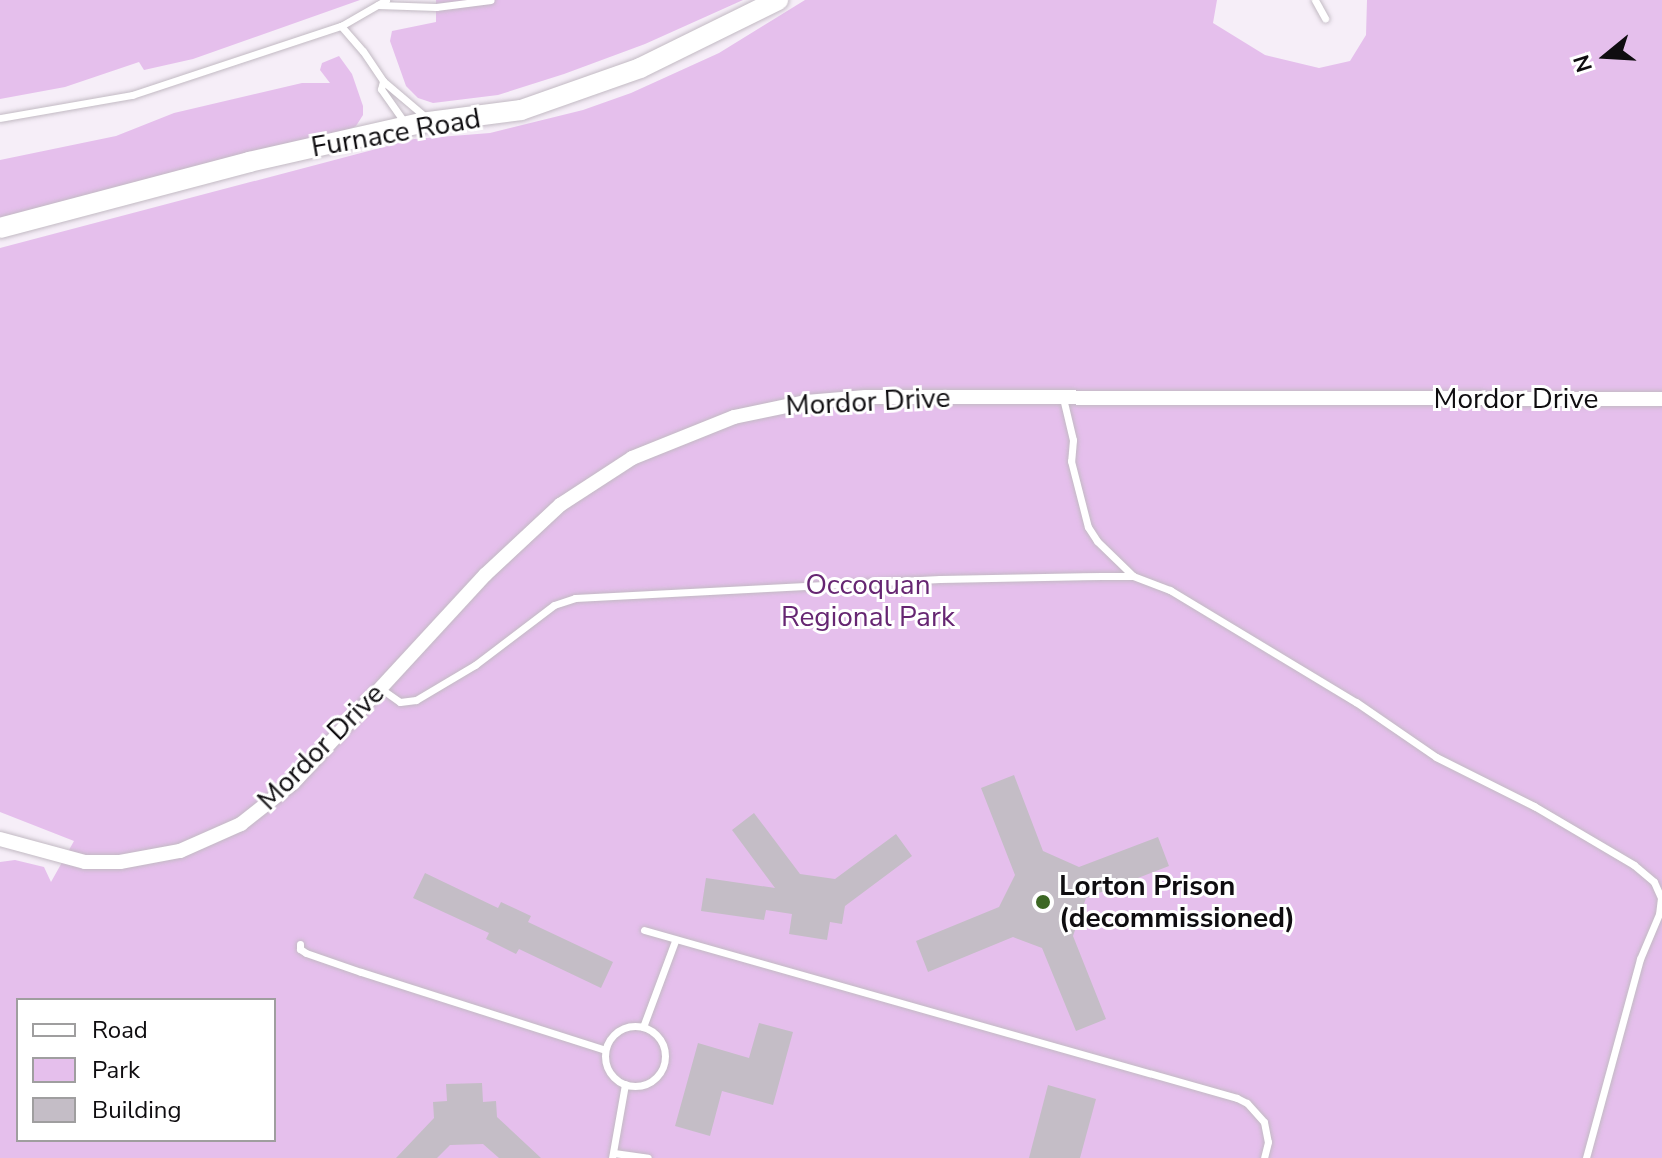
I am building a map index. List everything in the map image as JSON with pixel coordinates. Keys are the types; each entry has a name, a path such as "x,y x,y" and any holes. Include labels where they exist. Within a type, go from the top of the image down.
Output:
{"main road":[{"name":"Furnace Road","path":"0,228 249,162 407,127 521,110 575,94 709,37 778,0"}],"street":[{"name":"Mordor Drive","path":"0,839 98,863 152,858 201,844 241,824 269,804 530,529 596,479 667,441 734,417 806,402 866,397 1662,399"}],"lane":[{"path":"0,118 132,95 341,26 386,0"},
{"path":"378,5 436,7 491,0"},
{"path":"1315,0 1325,18"},
{"path":"341,26 383,81 432,123"},
{"path":"383,81 381,89 407,127"},
{"path":"1063,398 1073,440 1071,461 1088,527 1097,541 1133,576 1185,597 1356,702 1436,757 1534,806 1634,865 1654,882 1661,898 1659,914 1640,959 1586,1158"},
{"path":"380,688 400,702 416,700 475,665 554,605 575,598 940,579 1133,576"},
{"path":"644,930 1237,1098 1247,1103 1264,1122 1268,1142 1264,1158"},
{"path":"643,1027 675,941"},
{"path":"300,944 300,949 306,953 605,1050"},
{"path":"633,1026 643,1027 659,1038 665,1055 663,1065 652,1080 634,1086 625,1084 607,1067 605,1050 615,1033 633,1026"},
{"path":"625,1084 613,1156 648,1158"}],"green space":[{"path":"0,0 360,0 193,59 144,70 139,62 65,87 0,99"},
{"path":"436,0 743,0 645,44 564,74 498,95 433,103 418,98 406,86 390,41 392,31 436,22"},
{"name":"Occoquan Regional Park","path":"805,0 1217,0 1213,23 1265,55 1319,68 1350,61 1366,35 1367,0 1662,0 1662,1158 0,1158 0,862 15,860 44,867 51,882 74,841 0,812 0,248 414,139 490,133 583,110 631,93 719,53"},
{"path":"339,56 352,74 363,106 363,115 356,126 0,218 0,160 116,136 174,113 302,83 330,83 320,70 322,63"}],"building":[{"name":"Lorton Prison (decommissioned)","path":"1014,775 1043,851 1079,867 1158,837 1169,866 1086,898 1073,936 1106,1019 1076,1031 1042,948 1013,937 928,972 916,941 999,907 1015,875 981,788"},
{"path":"754,813 800,874 835,879 896,834 912,856 845,906 842,924 830,922 827,940 789,934 792,914 766,910 764,920 701,911 706,878 775,888 732,830"},
{"path":"425,873 498,908 501,902 531,916 528,922 613,962 601,988 519,949 516,954 486,939 489,933 413,898"},
{"path":"759,1023 793,1032 773,1105 722,1091 710,1136 675,1126 698,1043 749,1058"},
{"path":"482,1083 483,1102 496,1101 497,1117 541,1158 499,1158 483,1144 450,1145 437,1158 396,1158 434,1118 433,1102 447,1101 446,1084"},
{"path":"1048,1085 1096,1099 1080,1158 1029,1158"}],"place":[{"name":"Lorton Prison (decommissioned)","path":"1043,902"}]}
